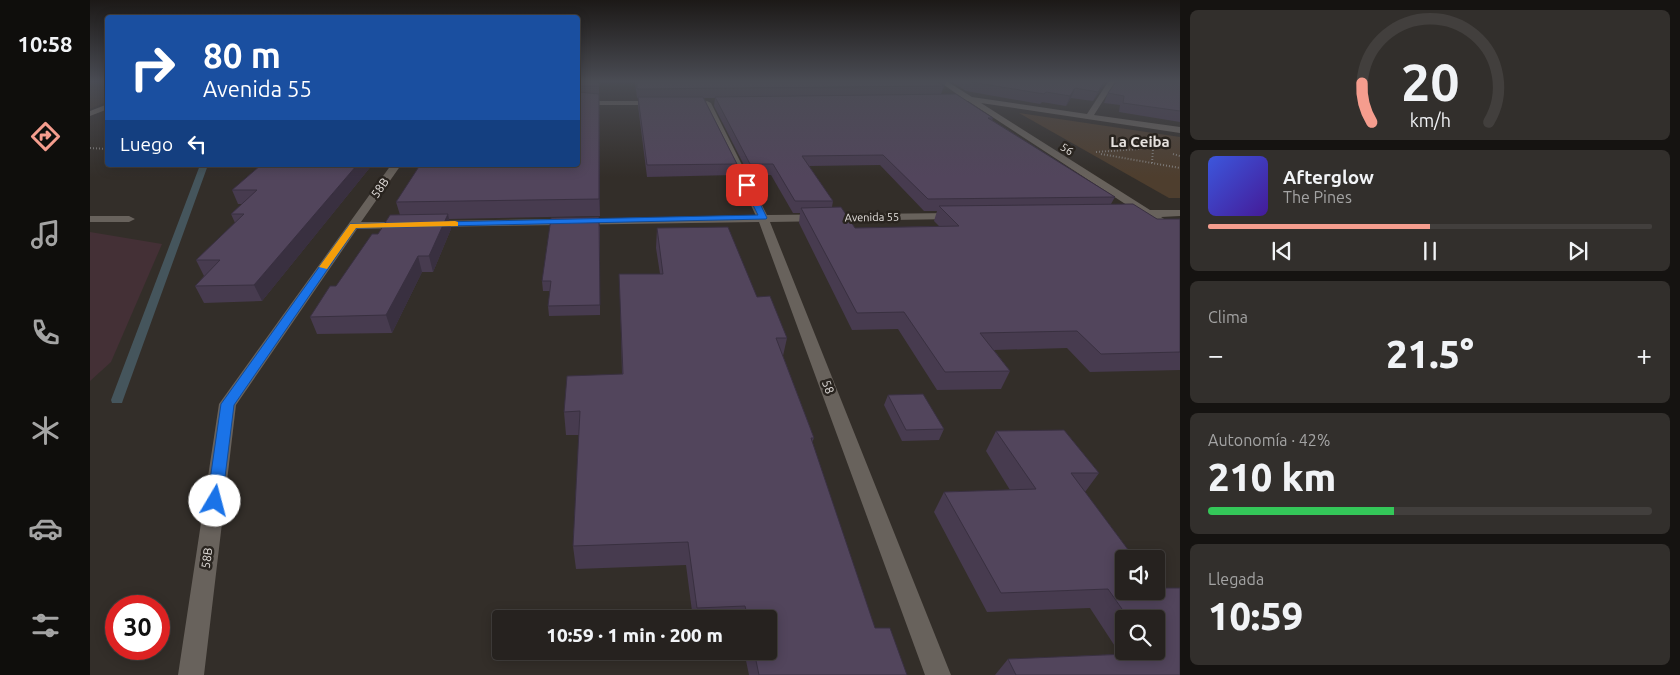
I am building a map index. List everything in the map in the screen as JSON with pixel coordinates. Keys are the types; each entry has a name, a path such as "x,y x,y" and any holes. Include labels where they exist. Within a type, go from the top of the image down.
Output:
{"street":[{"name":"58","path":"712,114 763,218 938,675"},
{"name":"56","path":"991,114 1180,234"},
{"path":"1065,114 1180,130"},
{"path":"1089,117 1091,114"},
{"name":"58B","path":"191,675 228,404 395,167"},
{"path":"1118,214 1180,213"},
{"name":"Avenida 55","path":"353,226 970,216"},
{"path":"90,219 129,219"}],"path":[{"path":"90,148 105,150"},
{"path":"1144,148 1088,152 1180,168"},
{"path":"1152,163 1153,148 1162,148"}],"shaded area":[{"path":"1020,114 1180,137 1180,198 1169,198"},
{"path":"90,232 162,244 111,362 90,381"}],"building":[{"path":"580,114 599,114 599,199 396,202 419,167 580,167"},
{"path":"640,114 711,114 737,164 647,165"},
{"path":"724,114 986,114 993,118 988,118 1115,197 928,199 883,155 802,156 833,201 795,201 773,164 750,164"},
{"path":"259,167 355,167 254,285 195,286 220,260 196,260 244,214 231,214 257,190 232,190"},
{"path":"1133,204 1157,219 1180,219 1180,352 1101,354 1077,331 980,333 1010,371 945,372 904,312 857,313 801,208 841,207 855,228 959,226 939,206"},
{"path":"448,214 429,256 418,256 386,315 310,317 330,286 336,286 372,234 378,234 390,215"},
{"path":"599,217 600,305 548,306 551,281 542,281 551,218"},
{"path":"728,227 757,297 770,296 787,338 776,338 814,438 811,438 875,628 890,628 907,675 759,675 756,660 777,660 777,610 746,610 745,606 697,608 688,542 573,546 580,411 564,412 567,376 623,374 619,274 663,274 657,228"},
{"path":"923,394 944,429 906,430 888,395"},
{"path":"1064,430 1099,473 1071,473 1128,550 1115,550 1115,599 1108,589 1001,593 944,492 1036,489 996,431"},
{"path":"1165,588 1180,588 1180,675 1016,675 1008,659 1115,655 1115,660 1165,660 1165,610 1123,610 1116,600 1165,600"}],"waterway":[{"path":"117,400 203,167"}],"slow traffic":[{"path":"324,267 353,226 455,224"}],"district":[{"name":"La Ceiba","path":"1140,142"}],"route":[{"path":"215,501 228,404 353,226 763,218 747,185"}]}
